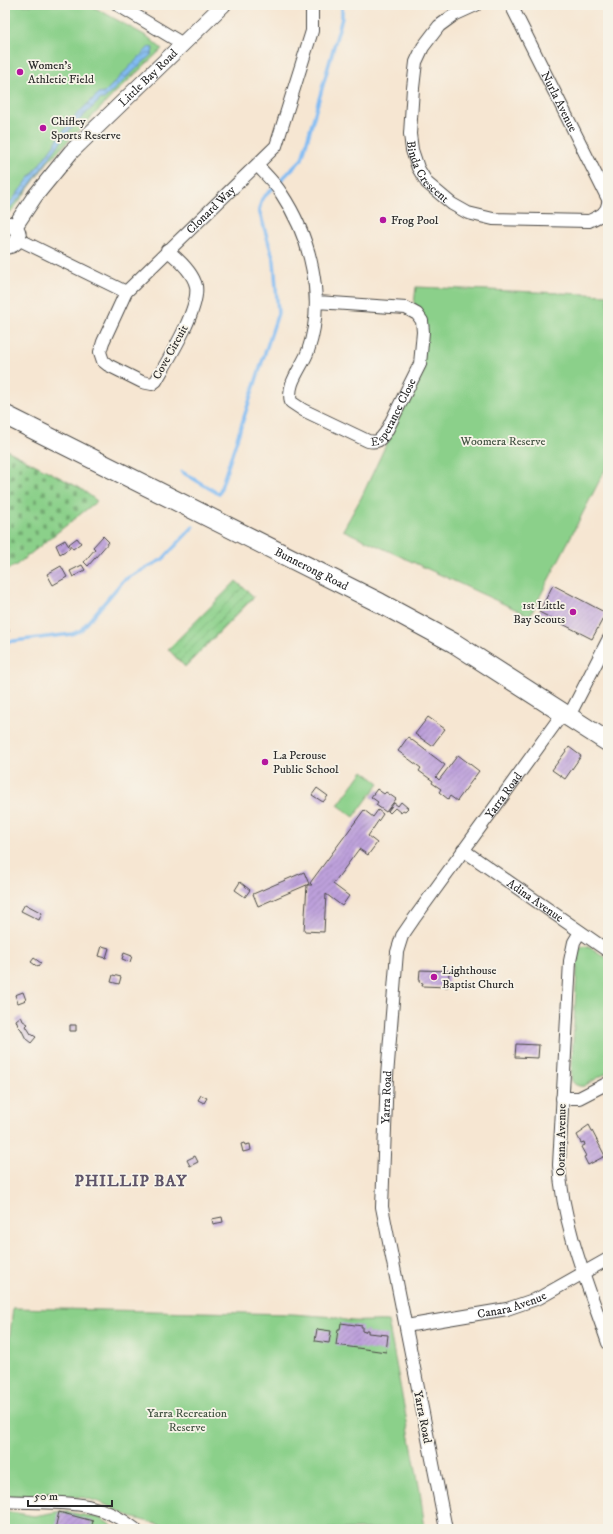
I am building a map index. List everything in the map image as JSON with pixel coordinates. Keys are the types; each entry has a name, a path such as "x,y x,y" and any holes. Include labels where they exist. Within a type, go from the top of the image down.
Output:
{"main road":[{"name":"Bunnerong Road","path":"5,415 380,603 454,643 608,742"}],"street":[{"path":"118,5 183,44"},
{"name":"Little Bay Road","path":"11,234 35,196 71,152 223,5"},
{"name":"Clonard Way","path":"126,292 167,250 276,146 312,31 312,5"},
{"name":"Binda Crescent","path":"476,5 454,15 438,26 423,47 416,62 410,134 412,150 418,168 428,183 452,204 468,213 493,219 589,220 598,217 606,208"},
{"name":"Nurla Avenue","path":"511,5 608,199"},
{"name":"Esperance Close","path":"257,165 281,192 299,225 310,261 317,302 313,334 308,352 291,385 289,394 291,402 309,413 368,441 375,442 380,440 386,432 420,364 423,332 422,321 417,314 406,308 317,302"},
{"path":"11,234 126,292"},
{"name":"Cove Circuit","path":"126,292 100,352 103,361 108,365 142,382 152,384 156,381 176,345 196,297 196,285 187,270 178,259 167,250"},
{"name":"Yarra Road","path":"446,1529 441,1510 382,1206 387,1076 397,952 402,936 462,850 566,714 608,640"},
{"name":"Adina Avenue","path":"462,850 608,951"},
{"name":"Oorana Avenue","path":"580,932 574,942 570,961 562,1098 559,1165 560,1182 574,1246 608,1343"},
{"path":"562,1098 579,1098 608,1083"},
{"name":"Canara Avenue","path":"406,1326 507,1309 539,1298 584,1274 608,1259"},
{"path":"5,1501 28,1503 66,1502 99,1508 126,1522 135,1529"}],"green space":[{"name":"Chifley Sports Reserve","path":"5,5 90,5 148,37 162,49 115,93 47,163 12,211 5,213"},
{"name":"Woomera Reserve","path":"416,287 608,295 608,464 530,616 343,530 361,498 420,372 421,311 414,304"},
{"path":"5,449 80,488 97,501 15,566 5,570"},
{"path":"236,581 254,597 185,667 168,649"},
{"path":"363,771 379,783 354,817 338,805"},
{"path":"585,946 593,949 608,959 608,1072 582,1086 574,1083 571,1078 578,951"},
{"name":"Yarra Recreation Reserve","path":"13,1308 292,1314 335,1317 354,1321 388,1321 420,1491 425,1529 176,1529 130,1517 102,1503 86,1498 66,1496 12,1496 5,1493 5,1377"},
{"path":"5,1511 34,1516 61,1511 100,1518 117,1529 5,1529"}],"water":[{"path":"149,47 153,48 152,54 71,128 24,193 5,213 5,208 74,117 98,94 104,93"}],"building":[{"path":"103,536 109,542 88,566 84,562 95,549 93,547"},
{"path":"77,538 81,543 73,549 69,544"},
{"path":"65,540 70,548 60,554 56,545"},
{"path":"82,565 85,570 73,577 70,571"},
{"path":"61,566 67,577 53,585 47,574"},
{"name":"1st Little Bay Scouts","path":"553,585 606,613 592,639 539,612"},
{"path":"5,602 9,632 5,632"},
{"path":"428,717 445,729 432,746 415,734"},
{"path":"408,737 445,765 436,777 439,780 458,755 479,771 457,801 450,796 448,799 439,792 441,789 419,771 421,768 398,751"},
{"path":"569,747 581,756 565,779 552,770"},
{"path":"317,788 328,796 323,802 312,795"},
{"path":"377,789 384,794 386,792 396,799 386,812 376,805 378,802 371,797"},
{"path":"401,802 408,808 405,811 403,810 401,813 395,808 390,813 388,811 394,803 398,806"},
{"path":"364,810 373,817 378,810 383,814 368,836 377,843 368,855 359,849 333,884 349,896 342,906 326,894 324,932 304,931 307,885 312,885 310,883"},
{"path":"304,872 309,884 258,906 253,894"},
{"path":"240,882 250,890 245,897 235,890"},
{"path":"25,904 42,913 39,920 21,911"},
{"path":"102,946 109,948 106,958 99,956"},
{"path":"124,953 132,956 130,962 122,959"},
{"path":"34,958 41,963 38,967 31,962"},
{"name":"Lighthouse Baptist Church","path":"420,970 449,971 448,987 422,986 423,983 419,982"},
{"path":"113,975 121,977 119,984 111,982"},
{"path":"23,992 26,1000 18,1003 15,995"},
{"path":"21,1016 23,1021 28,1024 26,1026 31,1034 36,1037 31,1043 26,1039 18,1026 16,1020"},
{"path":"70,1025 76,1025 76,1031 70,1031"},
{"path":"516,1044 539,1045 538,1058 515,1057"},
{"path":"201,1095 207,1098 204,1103 198,1100"},
{"path":"589,1125 605,1156 588,1165 584,1157 586,1156 581,1147 585,1145 584,1142 581,1143 577,1135"},
{"path":"244,1143 245,1145 250,1144 251,1150 243,1152 241,1144"},
{"path":"195,1156 198,1162 190,1166 187,1160"},
{"path":"222,1217 223,1222 213,1224 212,1219"},
{"path":"341,1323 362,1326 362,1331 365,1332 368,1330 368,1333 388,1335 386,1352 336,1345 338,1329 340,1329"},
{"path":"317,1329 331,1331 329,1343 315,1341"},
{"path":"59,1512 93,1521 91,1529 55,1529"}],"waterway":[{"path":"182,472 219,494 278,313 274,261 259,210 262,199 302,159 342,18 342,5"},
{"path":"5,642 72,634 81,630 123,581 163,559 193,527"}],"place":[{"name":"Women's Athletic Field","path":"20,72"},
{"name":"Chifley Sports Reserve","path":"43,128"},
{"name":"Frog Pool","path":"383,220"},
{"name":"1st Little Bay Scouts","path":"573,612"},
{"name":"La Perouse Public School","path":"265,762"},
{"name":"Lighthouse Baptist Church","path":"434,977"}],"district":[{"name":"PHILLIP BAY","path":"131,1180"}]}
